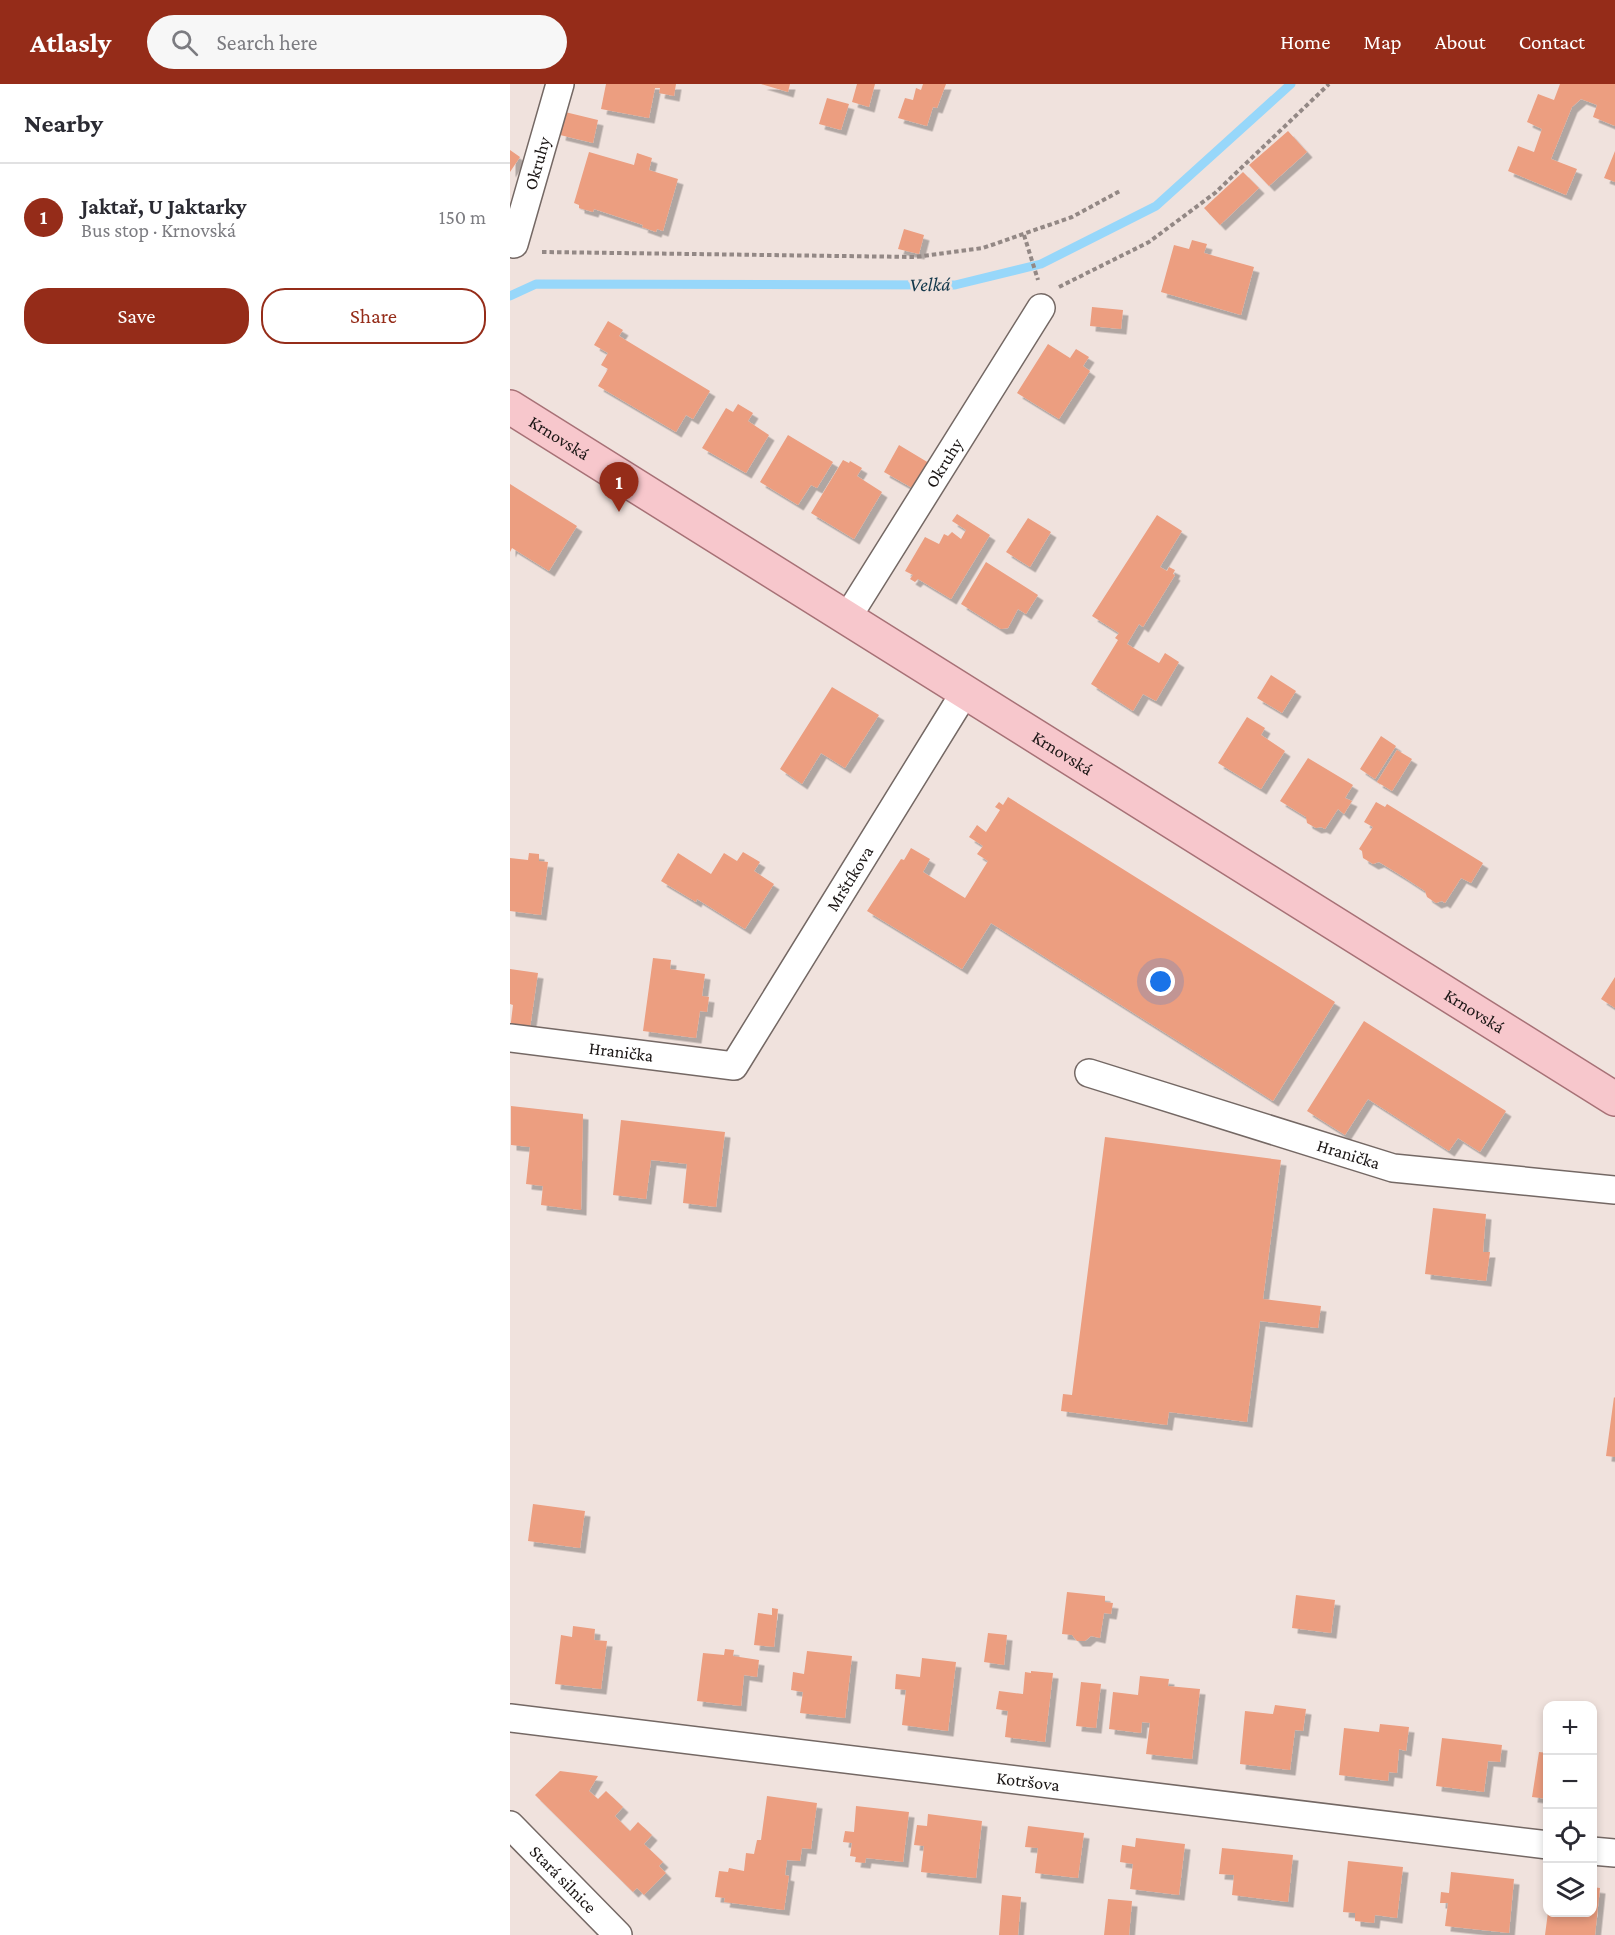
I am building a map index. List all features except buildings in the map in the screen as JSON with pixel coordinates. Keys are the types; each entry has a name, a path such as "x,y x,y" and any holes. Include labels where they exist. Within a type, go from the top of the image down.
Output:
{"main road":[{"name":"Krnovská","path":"510,407 1615,1099"}],"street":[{"name":"Okruhy","path":"514,244 560,84"},
{"name":"Okruhy","path":"847,618 1045,294"},
{"name":"Mrštíkova","path":"734,1066 966,692"},
{"name":"Hranička","path":"510,1038 734,1066"},
{"name":"Hranička","path":"1089,1073 1394,1168 1615,1190"},
{"name":"Kotršova","path":"510,1718 1543,1844"},
{"name":"Stará silnice","path":"510,1825 618,1935"},
{"path":"1597,1851 1615,1853"}],"path":[{"path":"1024,235 1045,294 1149,242 1215,193 1329,84"},
{"path":"514,244 535,252 915,257 982,248 1024,235 1072,217 1120,191"}],"waterway":[{"name":"Velká","path":"510,296 536,284 955,285 1041,264 1156,206 1291,84"}],"place":[{"name":"Jaktař, U Jaktarky","path":"619,512"}]}
